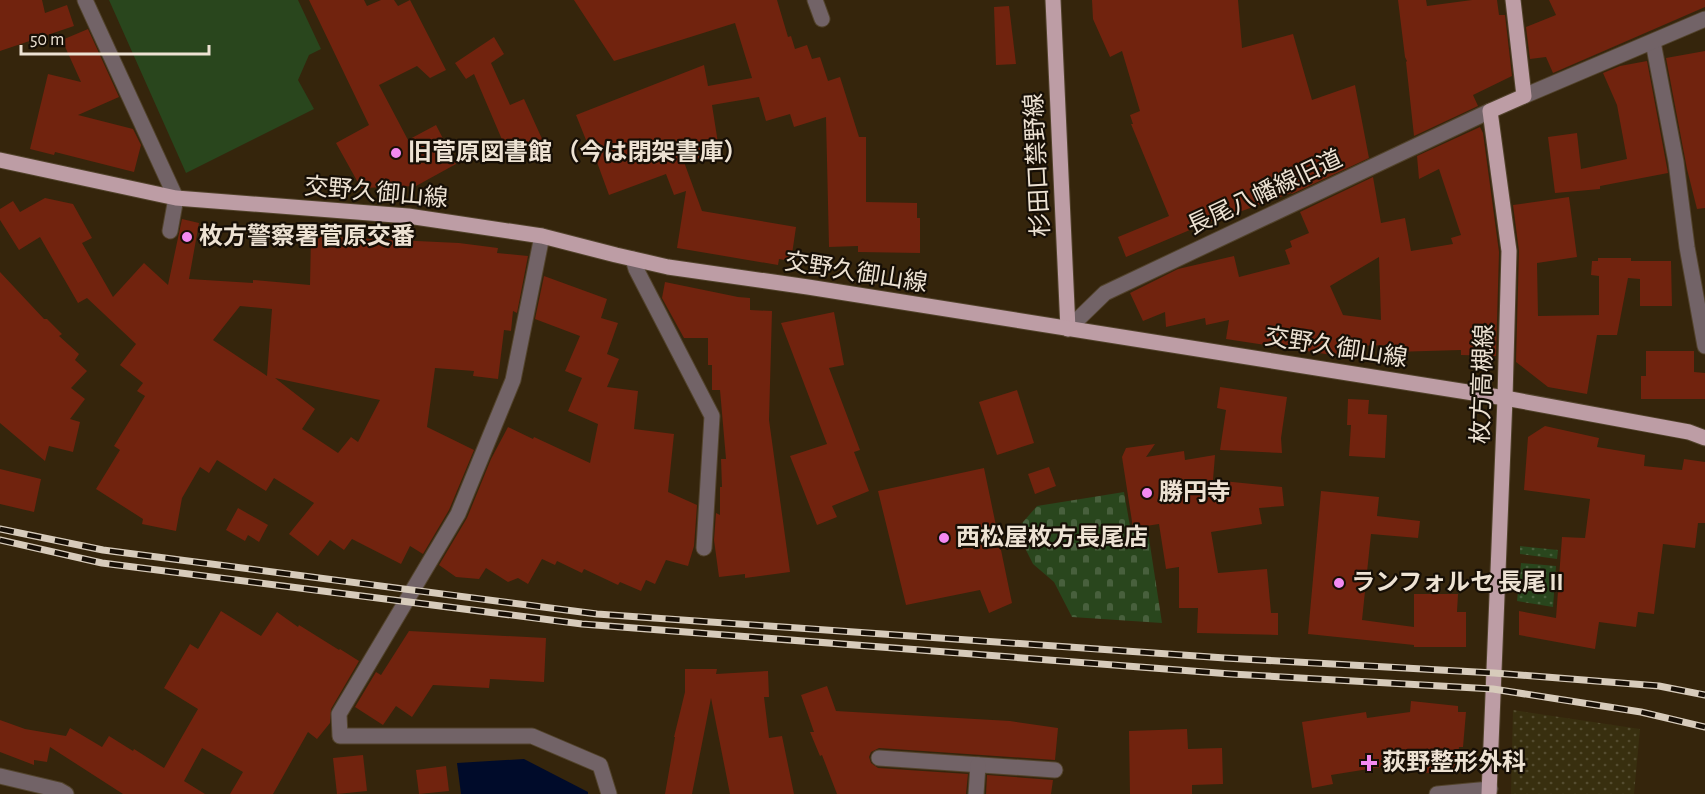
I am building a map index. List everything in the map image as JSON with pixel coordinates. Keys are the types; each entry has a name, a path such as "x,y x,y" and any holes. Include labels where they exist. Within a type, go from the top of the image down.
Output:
{"main road":[{"name":"杉田口禁野線","path":"1053,0 1068,329"},
{"path":"1490,111 1524,96 1513,0"},
{"name":"枚方高槻線","path":"1489,792 1509,251 1490,111"},
{"name":"交野久御山線","path":"0,160 176,198 408,216 542,236 668,267 808,287 1505,398 1689,432 1705,438"}],"street":[{"path":"85,0 176,198 170,231"},
{"path":"815,0 822,19"},
{"path":"1524,96 1705,20"},
{"path":"1653,42 1676,162 1687,247 1705,346"},
{"name":"長尾八幡線旧道","path":"1068,329 1105,293 1490,111"},
{"path":"542,236 513,380 458,514 339,714 340,736 532,736 600,765 609,794"},
{"path":"633,259 636,269 712,416 704,548"},
{"path":"879,758 1055,770"},
{"path":"976,794 978,765"},
{"path":"0,776 61,793"},
{"path":"1437,794 1489,792"}],"sand":[{"path":"1513,710 1640,729 1634,794 1511,794"}],"green space":[{"path":"109,0 298,0 321,49 309,55 298,80 314,109 186,173"},
{"path":"1124,492 1131,532 1148,532 1162,623 1072,617 1054,582 1033,564 1016,530 1037,506"},
{"path":"1520,546 1558,550 1557,559 1520,554"},
{"path":"1521,563 1556,566 1553,607 1517,601"}],"water":[{"path":"524,759 588,794 461,794 457,763"}],"building":[{"path":"0,0 42,0 45,13 67,5 74,26 0,51"},
{"path":"309,0 364,0 367,6 381,0 394,0 398,6 410,0 446,70 430,78 417,66 379,85 408,140 436,125 456,164 416,186 361,188 336,143 369,125"},
{"path":"574,0 777,0 788,37 791,36 795,49 807,45 812,59 820,57 828,81 840,77 859,137 866,137 866,202 917,203 917,218 920,218 920,253 858,252 858,246 829,247 826,117 794,127 790,114 766,121 759,97 712,105 720,156 684,162 702,211 796,227 791,261 779,259 778,265 677,248 686,191 674,195 666,174 609,195 576,115 704,65 708,86 752,78 735,23 614,61"},
{"path":"1092,0 1238,0 1242,48 1293,34 1312,100 1355,85 1369,158 1292,194 1231,215 1230,213 1126,257 1118,237 1169,216 1131,124 1133,124 1130,115 1140,111 1122,51 1110,57 1093,19"},
{"path":"1398,0 1426,0 1427,6 1472,0 1497,0 1499,15 1505,15 1512,76 1473,95 1478,106 1414,136 1407,61"},
{"path":"1549,0 1705,0 1705,7 1553,73 1546,57 1530,59 1526,27 1556,15"},
{"path":"1009,6 1016,64 996,65 994,7"},
{"path":"88,29 119,97 78,115 133,129 141,145 134,172 55,152 54,155 30,149 48,74 81,82 62,40"},
{"path":"494,37 504,54 491,63 510,105 524,99 543,141 509,156 474,74 466,79 455,63"},
{"path":"1705,51 1705,208 1697,209 1666,58"},
{"path":"1647,61 1668,173 1600,186 1600,189 1555,193 1548,137 1577,133 1581,169 1627,159 1617,105 1603,73 1620,66"},
{"path":"1480,127 1483,133 1499,252 1496,356 1461,355 1461,350 1393,352 1392,345 1348,346 1347,352 1339,350 1339,356 1226,339 1229,320 1206,325 1205,318 1166,327 1165,312 1143,321 1130,293 1178,269 1234,256 1239,277 1290,264 1285,250 1292,247 1290,241 1309,233 1300,212 1373,177 1381,223 1405,218 1411,251 1453,244 1451,238 1461,235 1439,169 1419,179 1417,156","holes":["1379,257 1381,320 1343,315 1330,286"]},
{"path":"1569,197 1577,257 1537,263 1538,316 1599,315 1599,276 1591,275 1592,261 1598,261 1598,258 1671,261 1672,306 1640,306 1640,279 1628,278 1617,335 1597,335 1587,394 1548,387 1516,362 1519,251 1513,205"},
{"path":"45,198 73,204 92,238 82,243 113,297 144,263 168,285 182,219 199,223 189,279 253,283 253,280 310,285 311,236 459,243 498,248 497,253 528,256 517,313 513,311 511,331 504,330 498,379 473,376 474,371 435,368 427,427 474,450 449,510 423,554 410,546 401,564 352,539 344,550 330,540 318,556 289,534 314,503 274,478 266,491 217,460 209,473 200,467 182,498 176,531 142,524 143,519 96,489 120,450 114,446 145,396 137,391 143,383 120,365 136,344 87,298 78,303 40,237 19,250 0,220 0,209 13,201 20,212","holes":["240,306 272,309 267,376 213,340","275,378 322,388 380,400 358,442 351,437 338,453 302,429 315,409"]},
{"path":"0,272 44,319 47,319 62,334 59,336 79,354 75,360 87,371 71,388 85,399 70,419 80,422 73,452 49,446 45,461 0,423"},
{"path":"544,276 607,299 601,318 618,323 607,354 619,359 607,387 638,391 634,429 674,434 668,492 697,505 694,546 688,566 666,560 655,584 646,580 641,591 620,582 618,585 584,569 582,573 557,561 555,565 542,559 528,584 518,578 508,582 486,568 479,579 456,577 439,565 467,518 491,459 508,427 590,463 598,424 568,411 582,378 565,371 580,336 535,319"},
{"path":"665,282 750,298 750,310 772,311 769,420 790,572 745,578 745,574 719,577 714,540 716,513 720,515 721,459 726,459 720,390 712,390 712,365 708,365 708,338 684,338 662,298"},
{"path":"834,312 844,365 829,368 860,450 854,452 869,491 832,506 837,517 817,525 790,456 827,444 781,323"},
{"path":"1646,351 1694,351 1694,372 1705,373 1705,399 1641,399 1641,376 1646,376"},
{"path":"1220,387 1287,397 1281,438 1282,453 1220,450 1226,410 1217,408"},
{"path":"1017,390 1034,443 997,455 979,402"},
{"path":"1348,399 1369,400 1368,414 1387,415 1385,458 1349,456 1351,425 1347,425"},
{"path":"1545,426 1599,438 1597,447 1645,455 1644,466 1682,470 1684,459 1705,462 1705,523 1698,523 1695,548 1663,544 1654,614 1638,612 1636,627 1599,622 1595,649 1519,635 1519,611 1556,618 1562,537 1585,538 1590,499 1524,490 1528,437"},
{"path":"1155,444 1146,457 1184,451 1185,460 1215,455 1213,480 1282,487 1284,506 1259,508 1262,524 1211,532 1218,573 1267,569 1271,613 1278,613 1278,635 1197,633 1198,608 1179,608 1179,567 1166,569 1159,524 1133,528 1122,457 1126,448"},
{"path":"1049,467 1056,486 1035,494 1028,474"},
{"name":"西松屋枚方長尾店","path":"984,468 1012,603 989,613 980,590 906,605 878,491"},
{"path":"0,469 41,479 34,512 0,504"},
{"name":"ランフォルセ 長尾 II","path":"1321,491 1379,497 1377,516 1420,521 1418,538 1371,534 1362,620 1414,627 1414,594 1458,594 1457,612 1466,612 1466,647 1414,647 1414,645 1308,634"},
{"path":"238,508 268,525 259,542 248,535 245,541 226,530"},
{"path":"221,611 261,636 277,612 298,627 299,625 359,661 331,709 330,723 317,739 308,732 273,794 230,794 243,772 202,748 184,781 205,794 123,794 50,747 47,762 34,760 34,765 0,752 0,720 25,729 66,736 70,728 102,747 109,736 164,768 198,709 164,688 190,644 198,649"},
{"path":"409,631 546,638 544,682 490,679 489,688 433,685 412,717 396,706 383,725 355,707 376,672 381,675"},
{"path":"685,669 717,669 716,674 768,671 769,697 764,697 769,738 782,736 794,794 730,794 711,698 692,794 665,794 674,737 685,692"},
{"path":"827,686 836,711 1010,721 1058,728 1055,760 879,748 871,752 869,757 871,763 878,768 968,774 966,794 837,794 822,755 820,756 810,732 814,732 801,695"},
{"path":"1411,701 1458,706 1458,712 1466,712 1463,747 1459,747 1457,771 1443,770 1443,774 1405,771 1406,763 1331,775 1333,784 1312,788 1302,722 1366,712 1367,718 1410,712"},
{"path":"1187,729 1188,749 1222,748 1223,784 1192,785 1192,794 1130,794 1129,731"},
{"path":"363,755 367,791 337,794 333,758"},
{"path":"446,766 449,791 419,794 416,770"},
{"path":"987,775 1053,780 1051,794 986,794"}],"railway":[{"path":"0,529 103,550 597,614 1225,658 1494,673 1659,686 1705,695"},
{"path":"0,540 102,563 582,624 1231,674 1493,689 1641,712 1705,727"}],"place":[{"name":"旧菅原図書館 （今は閉架書庫）","path":"396,153"},
{"name":"枚方警察署菅原交番","path":"187,237"},
{"name":"勝円寺","path":"1147,493"},
{"name":"西松屋枚方長尾店","path":"944,538"},
{"name":"ランフォルセ 長尾 II","path":"1339,583"},
{"name":"荻野整形外科","path":"1369,763"}]}
